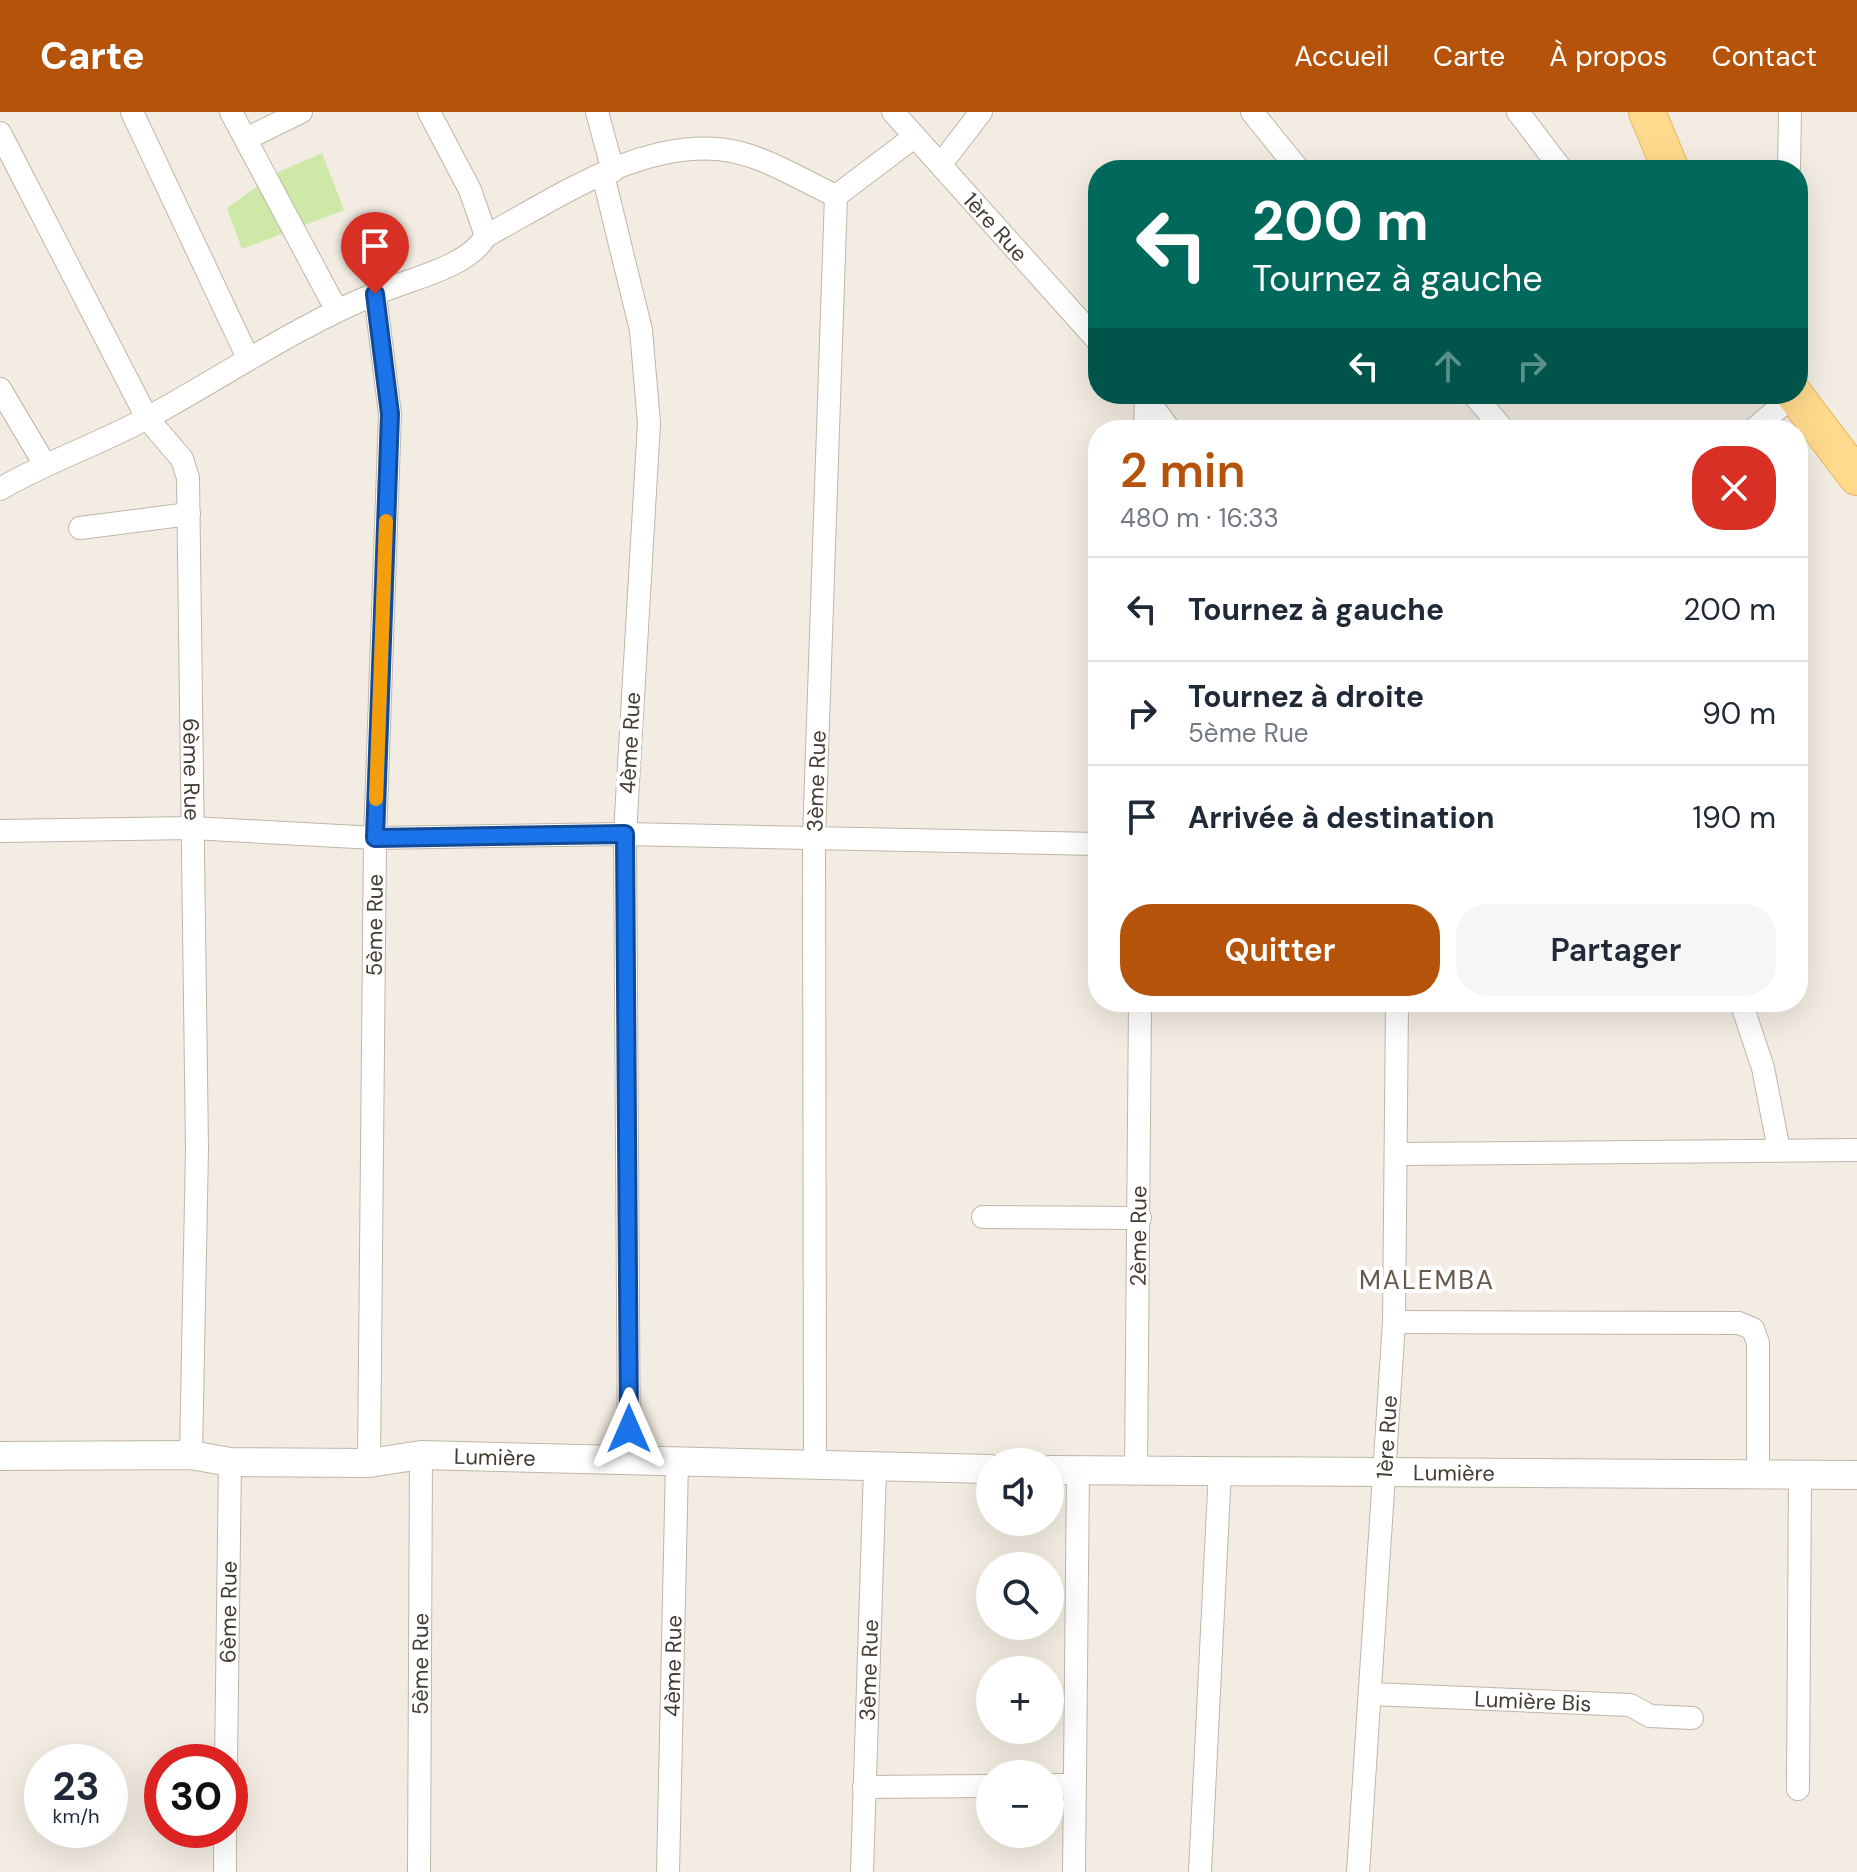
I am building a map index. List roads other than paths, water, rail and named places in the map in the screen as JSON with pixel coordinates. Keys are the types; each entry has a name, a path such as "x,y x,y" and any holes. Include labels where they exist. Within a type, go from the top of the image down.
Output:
{"main road":[{"path":"1647,112 1667,160"},
{"path":"1802,404 1857,477"}],"street":[{"path":"132,112 248,358"},
{"path":"231,112 336,309"},
{"path":"246,139 301,112"},
{"path":"429,112 470,190 486,236"},
{"name":"4ème Rue","path":"597,112 641,330 649,423 625,834 629,1460"},
{"name":"1ère Rue","path":"893,112 1088,330"},
{"path":"941,164 981,112"},
{"path":"1252,112 1291,160"},
{"path":"1518,112 1554,160"},
{"path":"1789,160 1790,112"},
{"name":"6ème Rue","path":"0,133 147,418 182,459 188,478 197,1149 191,1455"},
{"path":"0,489 44,463 147,418 336,309 455,261 480,245 486,236 608,173 678,150 719,149 763,161 836,196 914,137"},
{"name":"3ème Rue","path":"815,1465 814,839 836,196"},
{"name":"5ème Rue","path":"369,1463 375,838 390,414 375,294"},
{"path":"0,389 44,463"},
{"path":"1482,404 1495,420"},
{"path":"1765,420 1784,404"},
{"path":"80,528 189,514"},
{"path":"0,831 192,828 375,838 625,834 1088,844"},
{"name":"2ème Rue","path":"1136,1472 1140,1012"},
{"name":"1ère Rue","path":"1358,1872 1387,1470 1394,1322 1397,1012"},
{"path":"1744,1012 1763,1068 1779,1150"},
{"path":"1398,1154 1857,1150"},
{"path":"983,1217 1140,1218"},
{"path":"1394,1322 1739,1323 1753,1329 1758,1343 1758,1475"},
{"name":"Lumière","path":"0,1456 191,1455 230,1462 369,1463 421,1455 875,1469 976,1469"},
{"name":"5ème Rue","path":"419,1872 421,1455"},
{"name":"6ème Rue","path":"226,1744 230,1462"},
{"name":"4ème Rue","path":"668,1872 677,1462"},
{"name":"3ème Rue","path":"862,1872 875,1469"},
{"name":"Lumière","path":"1064,1470 1857,1475"},
{"path":"1074,1872 1078,1470"},
{"path":"1200,1872 1220,1470"},
{"path":"1798,1789 1800,1474"},
{"name":"Lumière Bis","path":"1371,1694 1630,1705 1650,1716 1692,1718"},
{"path":"1064,1785 1074,1785"},
{"path":"864,1787 976,1786"},
{"path":"225,1848 225,1872"}],"district":[{"name":"MALEMBA","path":"1427,1280"}]}
